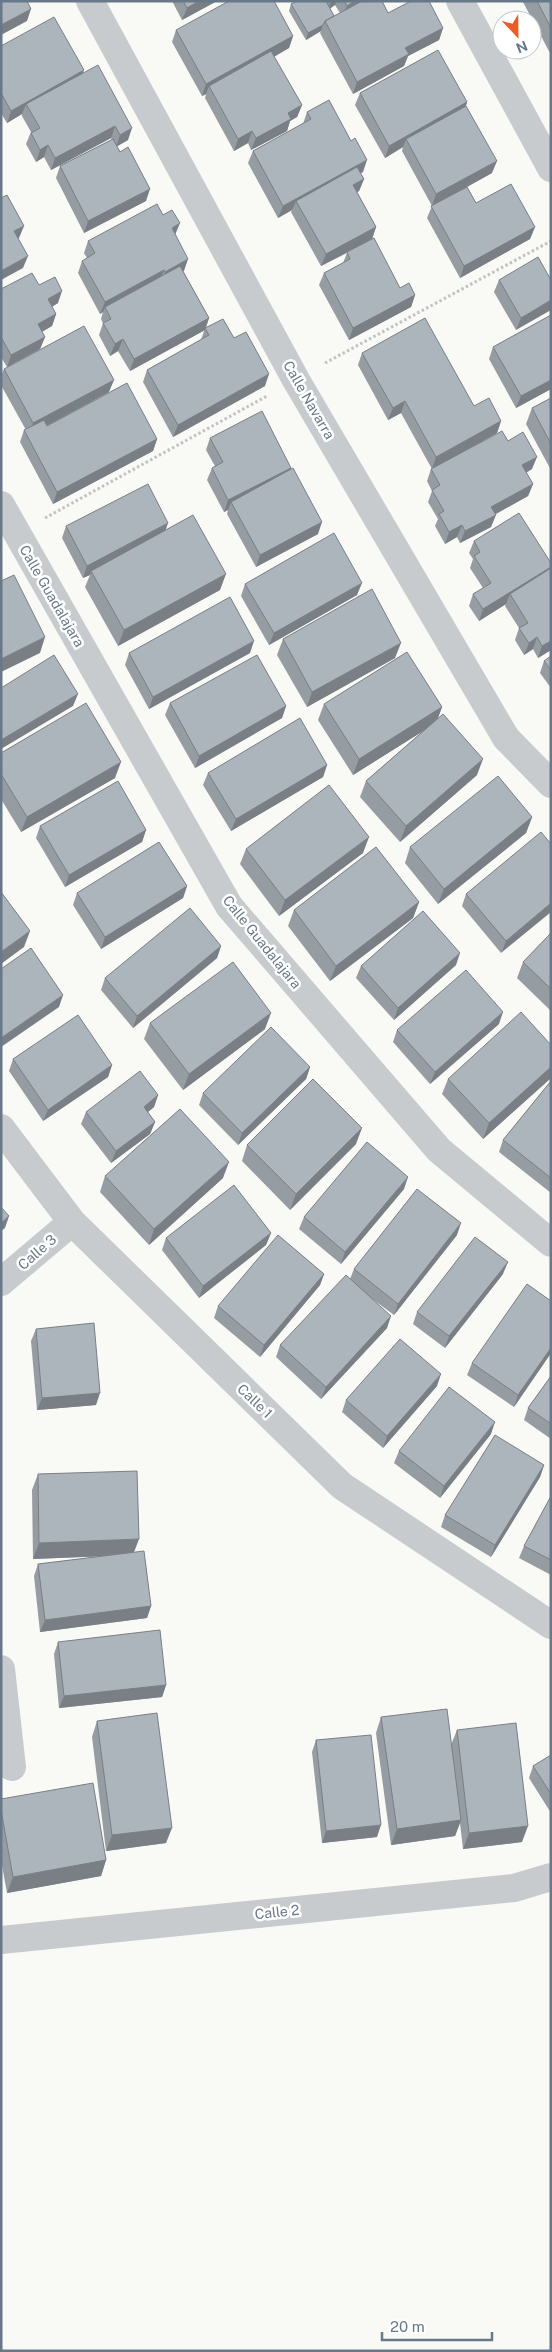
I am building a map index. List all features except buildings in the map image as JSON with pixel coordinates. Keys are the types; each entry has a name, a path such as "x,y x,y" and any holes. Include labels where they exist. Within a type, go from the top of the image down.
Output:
{"street":[{"name":"Calle Navarra","path":"90,1 296,380 506,738 551,784"},
{"path":"460,1 551,168"},
{"name":"Calle Guadalajara","path":"1,505 8,535 229,906 439,1150 551,1243"},
{"name":"Calle 1","path":"1,1128 72,1222 342,1486 551,1625"},
{"name":"Calle 3","path":"1,1282 72,1222"},
{"path":"1,1669 12,1767"},
{"name":"Calle 2","path":"1,1940 514,1888 551,1877"}]}
